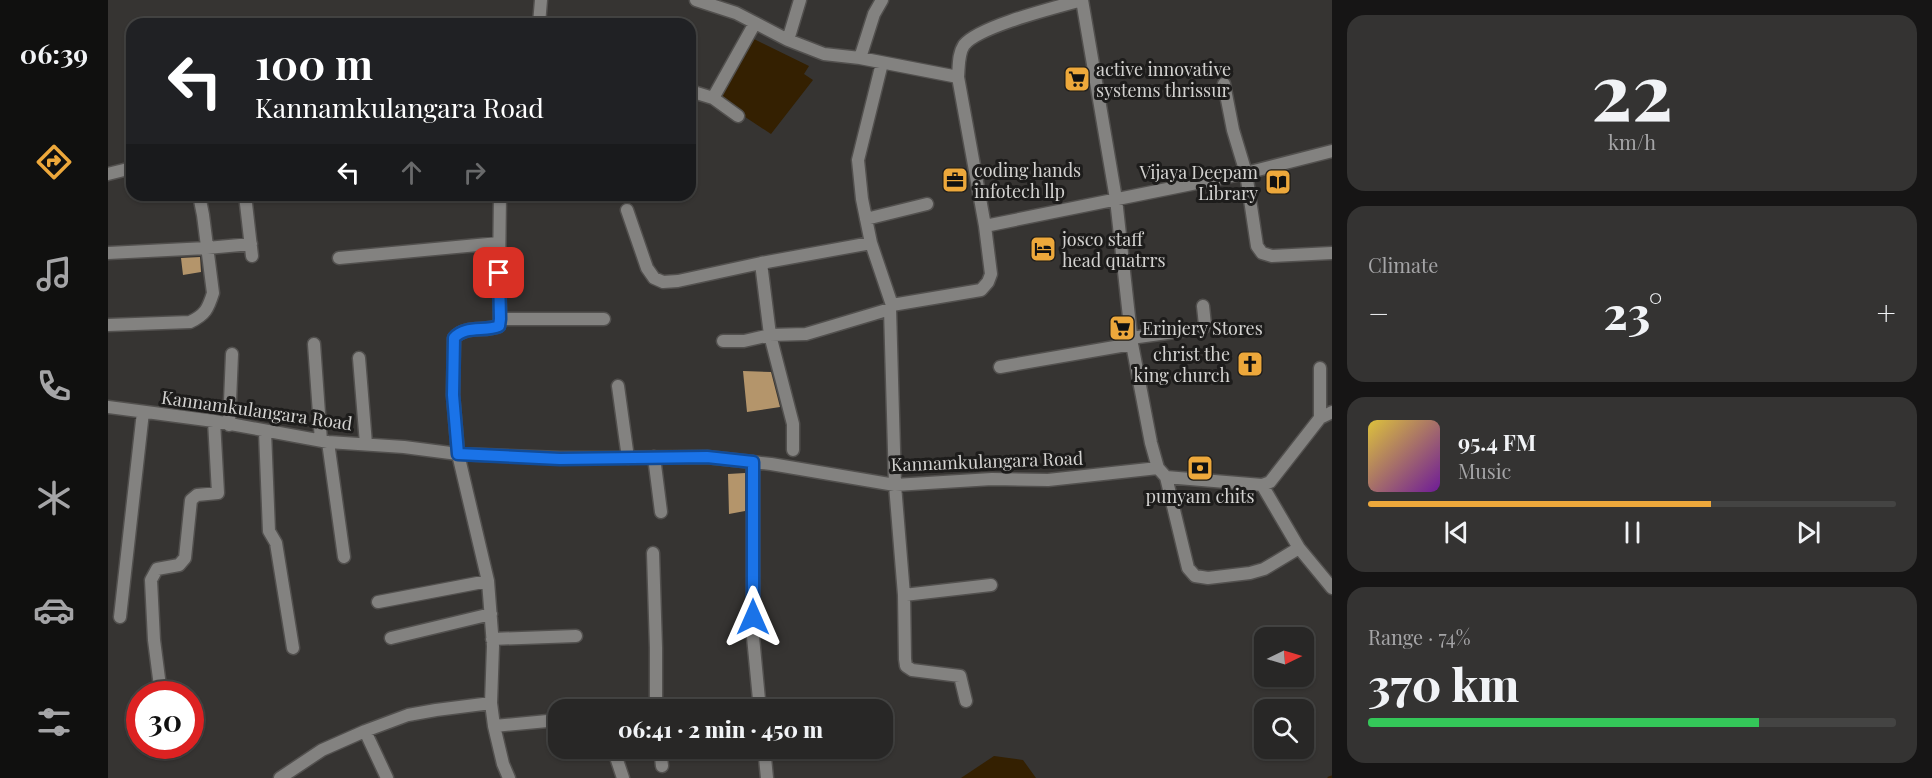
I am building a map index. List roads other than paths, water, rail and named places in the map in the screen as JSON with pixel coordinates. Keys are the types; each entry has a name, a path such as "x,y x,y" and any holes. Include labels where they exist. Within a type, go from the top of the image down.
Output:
{"street":[{"path":"539,18 541,0"},
{"path":"696,0 736,13 788,40 824,54 860,58 958,76"},
{"path":"736,13 737,0"},
{"path":"788,40 800,0"},
{"path":"860,58 874,14 882,0"},
{"path":"723,341 744,341 770,335 806,334 891,307 981,290 991,274 985,226 958,76 960,52 965,43 978,33 1082,0 1116,199 1132,341 1151,443 1162,473 1188,568 1195,576 1208,578 1250,573 1264,568 1299,548"},
{"path":"713,98 755,23"},
{"path":"882,63 858,160 871,243 891,307 895,485 904,595 905,659 906,666 912,670 960,676 966,701"},
{"path":"1224,84 1233,130 1246,173 1257,246 1262,253 1272,255 1332,253"},
{"path":"696,93 713,98 738,116"},
{"path":"985,226 1246,173 1332,151"},
{"path":"108,174 126,170"},
{"path":"108,325 189,322 201,317 209,306 213,293 200,201"},
{"path":"108,253 207,248 251,250 246,201"},
{"path":"500,201 499,326 463,331 454,338 453,395 458,454 488,581 492,639 491,704 503,764 509,778"},
{"path":"866,219 927,204"},
{"path":"627,210 647,268 654,278 663,282 871,243"},
{"path":"339,258 499,243"},
{"path":"761,263 770,335 793,424 794,450"},
{"path":"1000,367 1203,328 1205,325 1203,306"},
{"path":"500,319 604,320"},
{"path":"314,344 324,441 344,557"},
{"path":"229,424 232,354"},
{"path":"359,358 366,444"},
{"path":"1320,368 1320,418"},
{"path":"618,386 628,458"},
{"name":"Kannamkulangara Road","path":"108,407 214,421 324,441 458,454 560,459 707,457 753,462 895,485 992,479 1048,480 1162,473 1262,485"},
{"path":"120,617 143,412"},
{"path":"1332,412 1320,418 1270,482 1262,485 1299,548 1332,588"},
{"path":"159,681 154,640 151,580 157,569 179,565 185,558 190,500 197,495 218,493 214,421"},
{"path":"265,432 269,531 276,543 293,648"},
{"path":"654,457 661,512"},
{"path":"753,462 753,637 759,699"},
{"path":"653,553 656,699"},
{"path":"378,602 488,581"},
{"path":"904,595 991,585"},
{"path":"391,638 491,614"},
{"path":"492,639 576,636"},
{"path":"287,776 322,750 365,731 408,716 436,710 491,704"},
{"path":"494,726 548,721"},
{"path":"365,731 387,778"},
{"path":"617,759 623,778"},
{"path":"661,759 662,766"},
{"path":"765,759 767,778"}],"place":[{"name":"active innovative systems thrissur","path":"1077,79"},
{"name":"coding hands infotech llp","path":"955,180"},
{"name":"Vijaya Deepam Library","path":"1278,182"},
{"name":"josco staff head quatrrs","path":"1043,249"},
{"name":"Erinjery Stores","path":"1122,328"},
{"name":"christ the king church","path":"1250,364"},
{"name":"punyam chits","path":"1200,468"}]}
